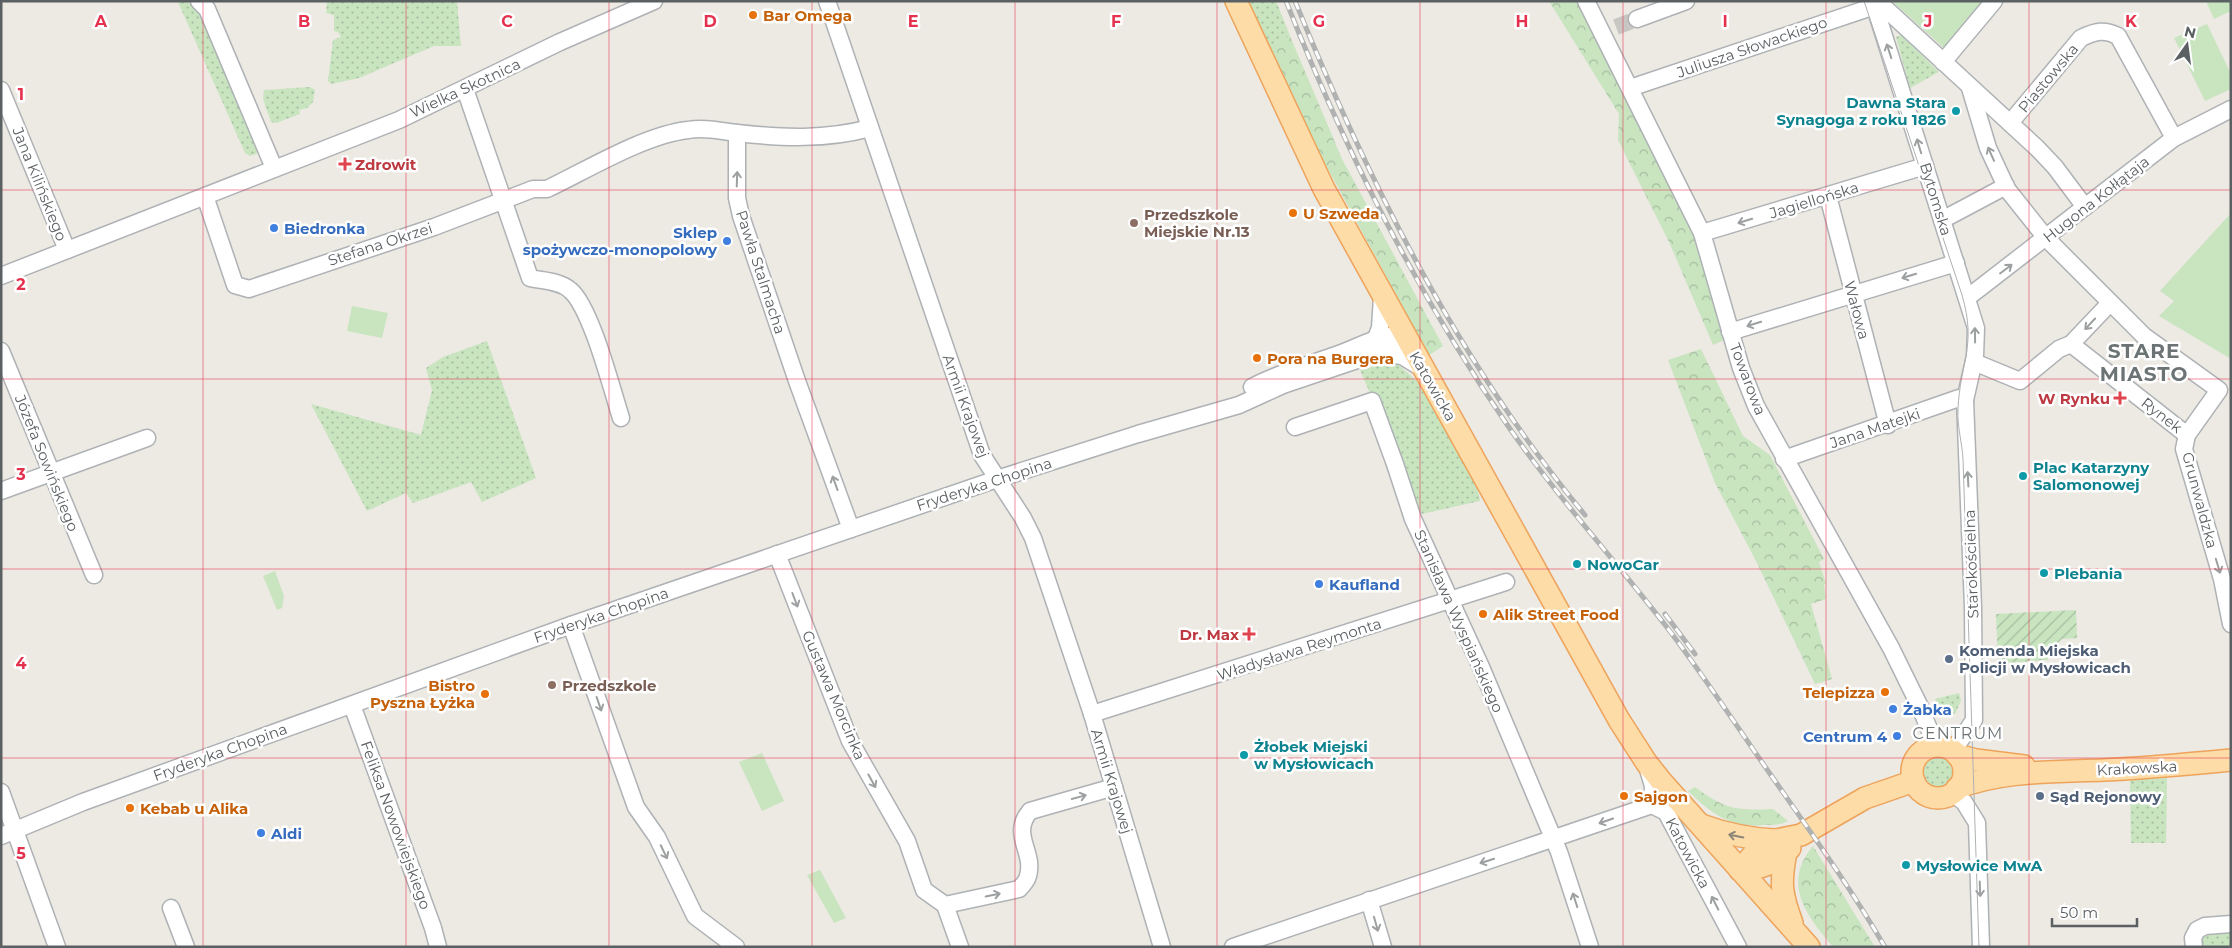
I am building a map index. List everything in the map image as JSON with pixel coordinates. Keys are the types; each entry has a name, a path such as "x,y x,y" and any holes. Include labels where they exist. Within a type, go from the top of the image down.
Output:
{"main road":[{"name":"Katowicka","path":"1236,1 1324,189 1382,297 1500,502 1606,699 1646,762 1698,824 1802,939"},
{"path":"1925,749 1949,751 1963,770 1954,791 1942,797 1931,796 1919,789 1914,781 1912,769 1916,758 1925,749"},
{"name":"Krakowska","path":"1949,751 1976,760 2028,766 2044,771"},
{"name":"Krakowska","path":"1954,791 1976,780 2044,771 2151,768 2231,760"},
{"path":"1740,870 1755,869 1771,864 1781,846 1865,798 1914,781"},
{"path":"1698,824 1726,834 1781,846"},
{"path":"1781,846 1783,898 1802,939"}],"street":[{"path":"199,1 207,8 274,168"},
{"name":"Wielka Skotnica","path":"1,276 399,120 560,42 654,1"},
{"name":"Armii Krajowej","path":"827,1 982,455 1033,538 1092,714 1162,947"},
{"name":"Towarowa","path":"1586,1 1609,30 1630,88 1702,233 1730,332 1756,406 1891,648 1920,707 1949,751"},
{"path":"1637,19 1686,1"},
{"path":"1943,62 1994,1"},
{"path":"1873,3 1885,8 2010,123 2055,167 2085,207"},
{"name":"Juliusza Słowackiego","path":"1630,88 1873,3"},
{"name":"Bytomska","path":"1873,3 1976,328 1974,362 1965,400"},
{"name":"Piastowska","path":"2010,123 2081,38 2093,32 2107,31 2118,36 2174,138"},
{"name":"Rynek","path":"1970,88 1988,148 2006,186 2046,238 2110,303 2161,351 2225,392 2187,435 2071,344"},
{"path":"465,89 502,202 530,278 556,283 571,290 586,314 621,418"},
{"name":"Jana Kilińskiego","path":"1,90 67,250"},
{"name":"Hugona Kołłątaja","path":"1967,298 2174,138 2231,109"},
{"path":"502,202 533,189 547,189 672,132 709,129 737,133 824,137 870,128"},
{"name":"Pawła Stalmacha","path":"737,133 737,198 741,216 797,382 851,529"},
{"name":"Jagiellońska","path":"1702,233 1925,166"},
{"path":"1942,220 2006,186"},
{"name":"Stefana Okrzei","path":"205,196 235,284 249,289 502,202"},
{"name":"Wałowa","path":"1828,196 1852,294 1888,425"},
{"path":"1730,332 1956,262"},
{"path":"1377,345 1382,297"},
{"path":"1974,362 2020,380 2028,376 2058,349 2071,344 2110,303"},
{"name":"Fryderyka Chopina","path":"1207,413 1259,383 1302,366 1404,336"},
{"name":"Fryderyka Chopina","path":"8,833 83,802 571,625 997,479 1207,413 1239,405 1377,345 1402,356 1423,369"},
{"name":"Józefa Sowińskiego","path":"1,351 94,575"},
{"name":"Fryderyka Chopina","path":"1283,385 1291,374 1302,366"},
{"name":"Fryderyka Chopina","path":"1259,383 1271,382 1283,385"},
{"name":"Jana Matejki","path":"1784,459 1888,425 1959,398 1965,400"},
{"name":"Starokościelna","path":"1949,751 1974,720 1973,607 1965,400"},
{"name":"Stanisława Wyspiańskiego","path":"1295,427 1372,401 1396,464 1413,519 1482,667 1553,839 1590,947"},
{"name":"Grunwaldzka","path":"2187,435 2184,449 2222,580 2231,624"},
{"path":"1,491 147,438"},
{"name":"Gustawa Morcinka","path":"777,554 850,741 907,841 924,890 945,905"},
{"name":"Władysława Reymonta","path":"1092,714 1506,582"},
{"path":"571,625 636,807 657,837 695,916 736,947"},
{"name":"Feliksa Nowowiejskiego","path":"352,704 433,928 438,947"},
{"name":"Katowicka","path":"1646,762 1653,786 1652,805 1666,812 1738,947"},
{"path":"960,947 945,905 1019,890 1028,877 1028,864 1021,829 1024,819 1030,811 1114,787"},
{"path":"1954,791 1978,823 1981,947"},
{"path":"1,792 8,833 57,947"},
{"path":"1233,947 1652,805"},
{"path":"1369,900 1383,947"},
{"path":"171,908 186,947"},
{"path":"2194,947 2193,938 2197,930 2205,926 2231,924"}],"green space":[{"path":"186,1 202,12 259,150 256,154 250,156 245,153 178,2"},
{"path":"327,1 457,1 461,46 434,46 359,78 331,84 328,81 333,40 341,37 338,32 334,31 334,15 326,13"},
{"path":"1249,1 1276,1 1290,36 1269,47"},
{"path":"1549,1 1576,1 1647,136 1692,231 1724,340 1713,345 1670,244 1618,140 1619,114"},
{"path":"1892,1 2005,1 1956,59"},
{"path":"2206,1 2231,1 2231,11 2214,19"},
{"path":"2207,24 2231,74 2231,89 2205,101 2174,38"},
{"path":"1901,35 1939,72 1910,88 1896,37"},
{"path":"1290,36 1342,159 1443,346 1429,355 1316,147 1269,47"},
{"path":"310,87 315,90 313,102 307,108 299,110 300,114 276,123 271,122 263,99 264,90"},
{"path":"2231,213 2231,359 2159,316 2174,301 2160,291"},
{"path":"352,306 388,313 382,338 347,331"},
{"path":"487,341 536,478 482,502 471,482 413,503 406,493 367,511 311,404 421,435 432,390 426,368 443,357"},
{"path":"1701,349 1743,436 1770,455 1824,559 1819,562 1826,583 1824,585 1826,599 1811,604 1832,679 1815,684 1756,561 1715,483 1668,360"},
{"path":"1394,361 1417,381 1475,477 1480,501 1422,514 1360,370"},
{"path":"275,571 284,596 282,608 277,610 263,576"},
{"path":"2076,610 2077,638 2062,639 2049,652 2048,660 1998,664 1996,614"},
{"path":"1959,693 1961,701 1955,714 1942,711 1935,699"},
{"path":"1942,751 1952,758 1957,766 1959,770 1958,778 1946,790 1921,787 1918,773 1920,762 1927,755"},
{"path":"762,753 784,801 762,811 739,762"},
{"path":"2167,778 2166,843 2131,843 2130,780"},
{"path":"1695,787 1715,800 1731,807 1749,810 1773,809 1788,821 1777,824 1753,825 1732,822 1714,813 1688,791"},
{"path":"1813,846 1875,947 1833,947 1814,923 1801,899 1798,886 1799,873 1804,860"},
{"path":"820,870 846,918 834,923 807,875"},
{"path":"2231,931 2231,946 2201,947 2199,941 2204,934"}],"tunnel":[{"path":"1616,27 1637,19"}],"tram line":[{"path":"1864,1 1962,295 1968,328 1968,341 1959,393 1958,415 1963,459 1979,947"}],"railway":[{"path":"1286,1 1333,112 1385,220 1413,273 1475,376 1546,478 1649,604 1694,664 1827,856 1885,947"},
{"path":"1295,1 1354,137 1420,269 1457,334 1497,396 1539,457 1585,515"},
{"path":"1665,614 1695,654"}],"place":[{"name":"Bar Omega","path":"753,15"},
{"name":"Dawna Stara Synagoga z roku 1826","path":"1956,111"},
{"name":"Zdrowit","path":"345,164"},
{"name":"U Szweda","path":"1293,213"},
{"name":"Przedszkole Miejskie Nr.13","path":"1134,223"},
{"name":"Biedronka","path":"274,228"},
{"name":"Sklep spożywczo-monopolowy","path":"727,241"},
{"name":"Pora na Burgera","path":"1257,358"},
{"name":"W Rynku","path":"2120,398"},
{"name":"Plac Katarzyny Salomonowej","path":"2023,476"},
{"name":"NowoCar","path":"1577,564"},
{"name":"Plebania","path":"2044,573"},
{"name":"Kaufland","path":"1319,584"},
{"name":"Alik Street Food","path":"1483,614"},
{"name":"Dr. Max","path":"1249,634"},
{"name":"Komenda Miejska Policji w Mysłowicach","path":"1949,659"},
{"name":"Przedszkole","path":"552,685"},
{"name":"Telepizza","path":"1885,692"},
{"name":"Bistro Pyszna Łyżka","path":"485,694"},
{"name":"Żabka","path":"1893,709"},
{"name":"Centrum 4","path":"1897,736"},
{"name":"Żłobek Miejski w Mysłowicach","path":"1244,755"},
{"name":"Sajgon","path":"1624,796"},
{"name":"Sąd Rejonowy","path":"2040,796"},
{"name":"Kebab u Alika","path":"130,808"},
{"name":"Aldi","path":"261,833"},
{"name":"Mysłowice MwA","path":"1906,865"}],"district":[{"name":"STARE MIASTO","path":"2144,362"},
{"name":"CENTRUM","path":"1958,733"}]}
